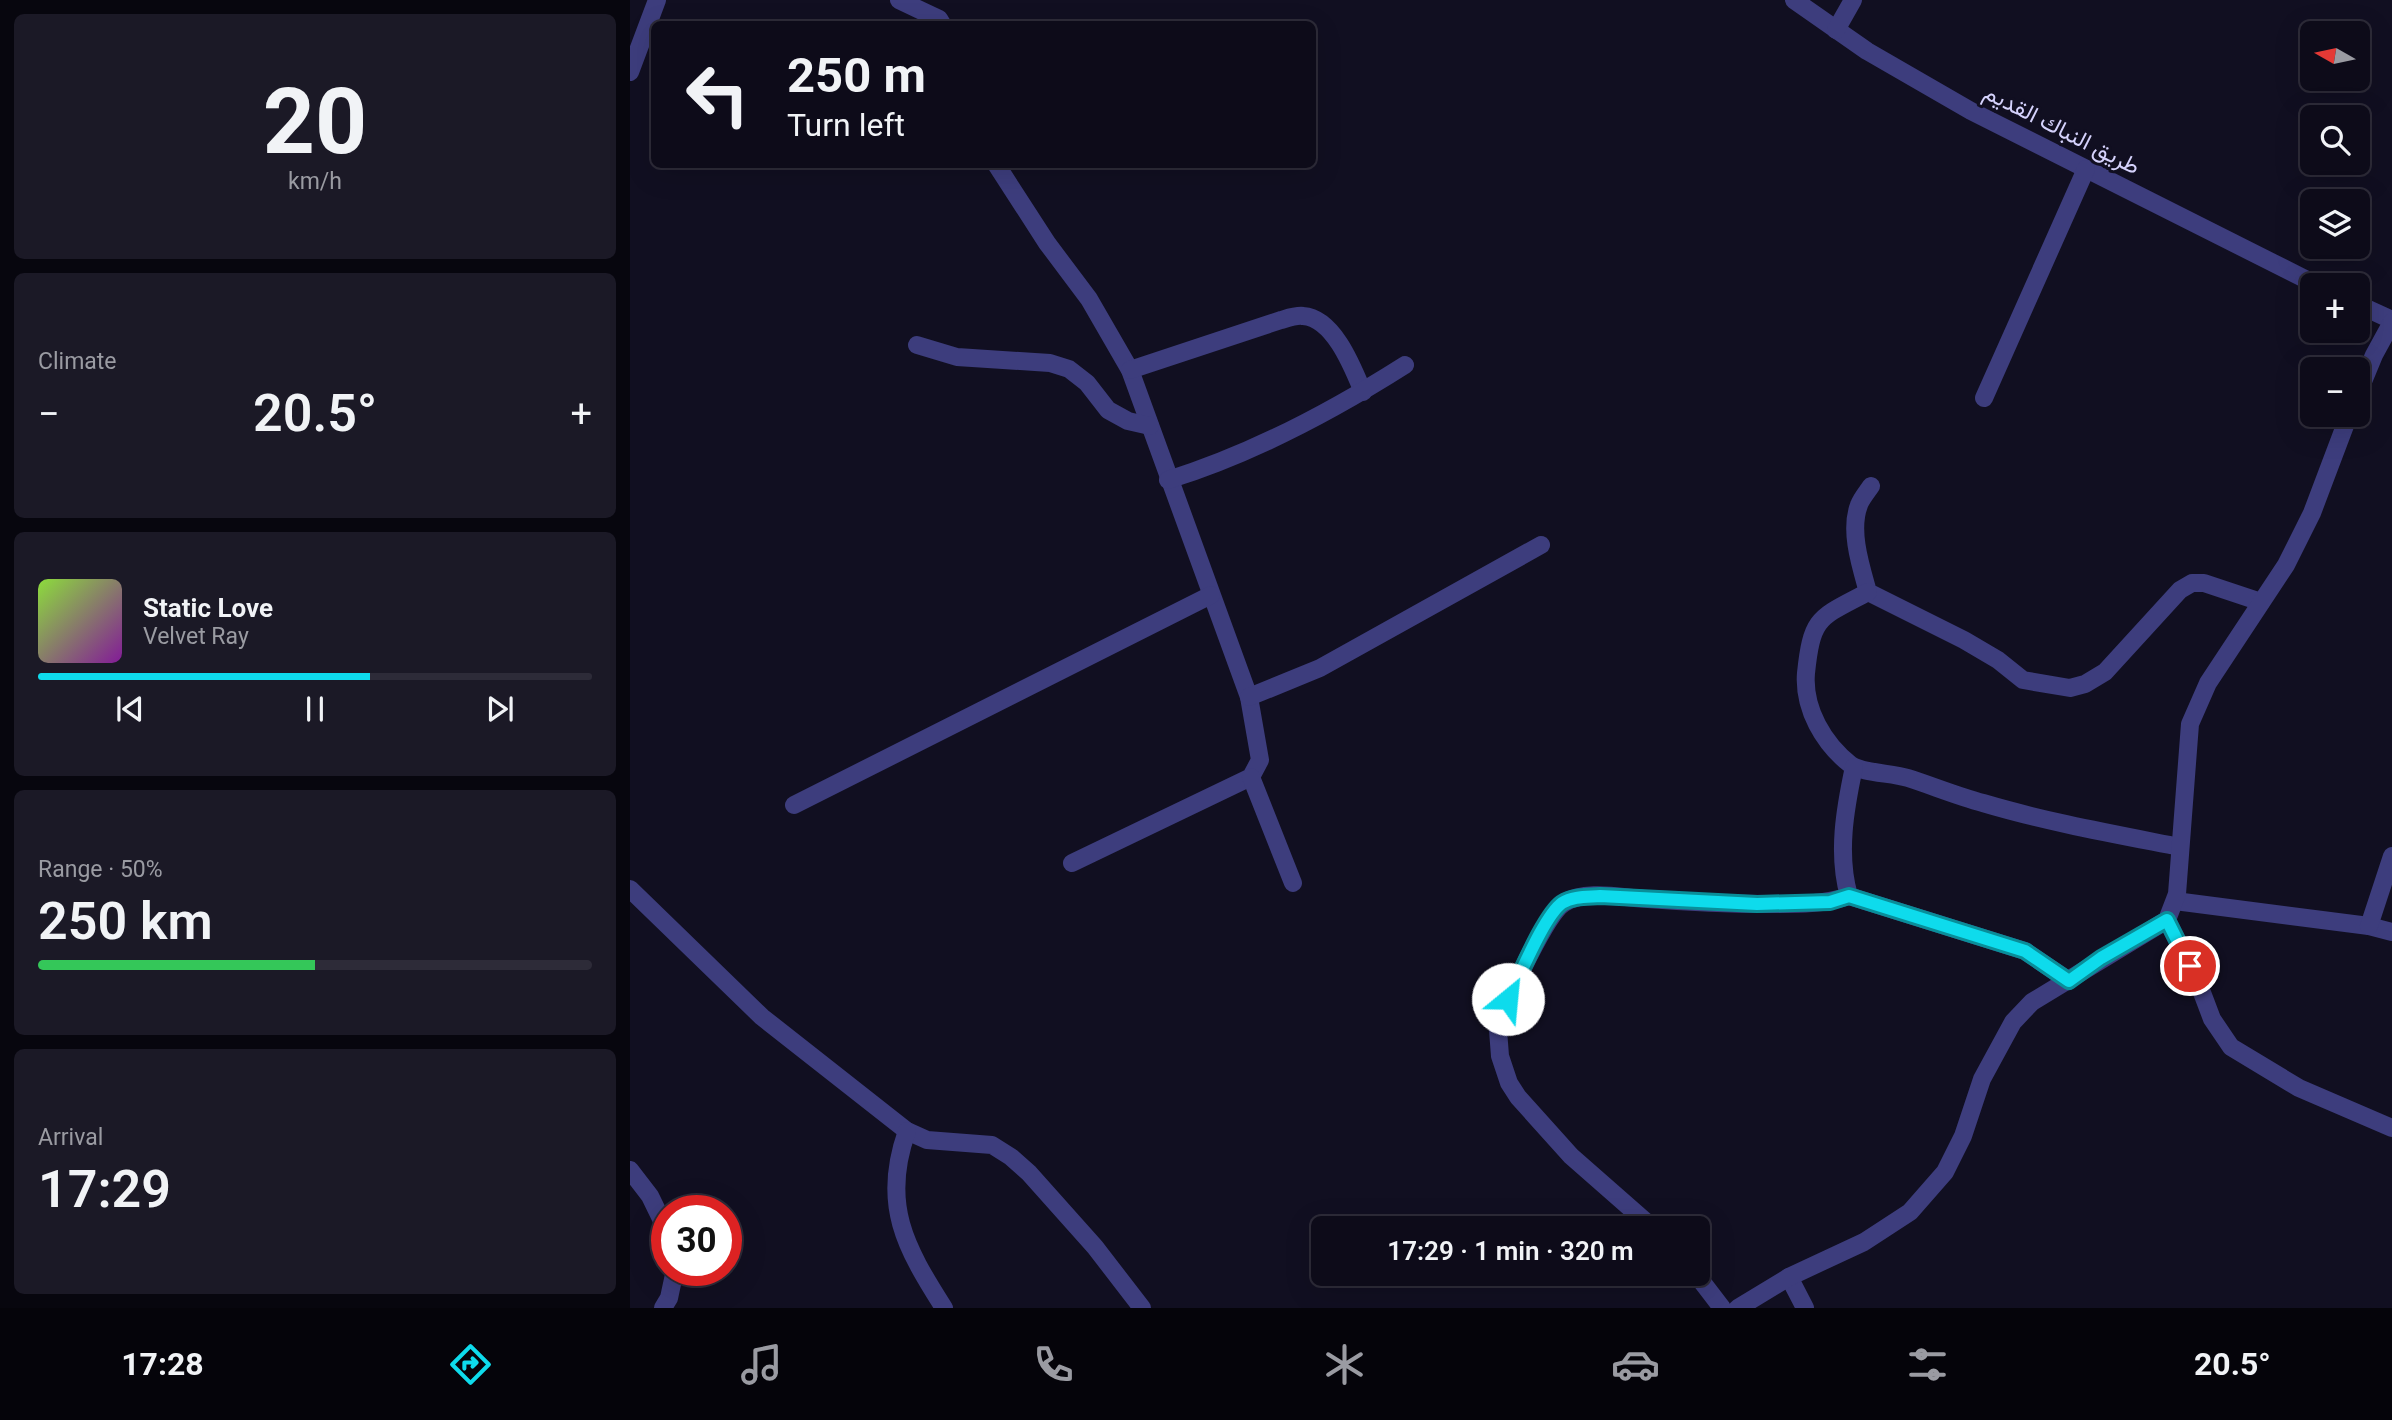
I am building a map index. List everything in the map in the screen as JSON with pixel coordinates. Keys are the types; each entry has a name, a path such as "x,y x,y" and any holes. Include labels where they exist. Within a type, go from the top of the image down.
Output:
{"street":[{"path":"630,72 657,0"},
{"path":"899,0 940,21"},
{"name":"طريق النباك القديم","path":"1794,0 1906,75 1971,111 2300,276"},
{"path":"1836,30 1853,0"},
{"path":"999,168 1047,243 1089,299 1130,370 1249,697 1260,760 1251,777 1072,863"},
{"path":"1984,398 2086,169"},
{"path":"2370,310 2392,321 2370,365"},
{"path":"1130,370 1281,320 1304,316 1318,322 1334,335 1363,392"},
{"path":"917,345 957,357 1050,363 1069,369 1087,383 1108,410 1128,421 1150,426"},
{"path":"1168,480 1217,465 1363,392 1405,365"},
{"path":"1738,1308 1789,1277 1864,1242 1910,1212 1945,1172 1963,1136 1982,1079 2013,1022 2032,1002 2167,920 2175,901 2190,724 2208,683 2286,565 2312,513 2344,427"},
{"path":"1871,486 1858,505 1856,548 1868,592 1964,640 1998,660 2023,680 2070,688 2085,684 2105,673 2180,590 2192,583 2204,583 2261,602"},
{"path":"1249,697 1320,668 1541,545"},
{"path":"1868,592 1821,619 1814,630 1808,652 1808,701 1815,721 1830,744 1854,767 1905,777 1982,803 2042,819 2180,847"},
{"path":"794,804 1211,595"},
{"path":"1849,896 1843,868 1844,812 1854,767"},
{"path":"1251,777 1293,883"},
{"path":"2369,926 2392,856"},
{"path":"630,889 762,1017 907,1132 927,1140 992,1145 1012,1157 1095,1247 1142,1308"},
{"path":"1639,1216 1570,1156 1509,1083 1500,1056 1500,1018 1546,921 1562,903 1577,897 1600,896 1780,904 1830,902 1849,896 2025,951 2069,981"},
{"path":"2175,901 2369,926 2392,932"},
{"path":"2167,920 2198,982 2212,1019 2231,1047 2300,1088 2391,1127"},
{"path":"907,1132 898,1156 894,1196 903,1235 944,1308"},
{"path":"630,1170 651,1198"},
{"path":"1789,1277 1805,1308"},
{"path":"663,1308 672,1286"},
{"path":"1705,1286 1721,1308"}],"route":[{"path":"1508,999 1546,921 1562,903 1577,897 1757,904 1830,902 1849,896 2025,951 2069,981 2101,958 2167,920 2190,966"}]}
